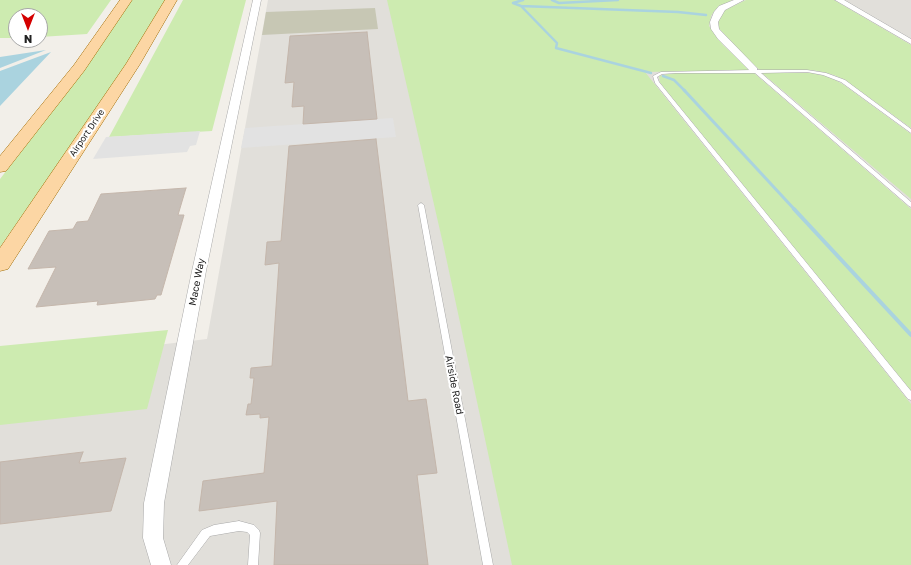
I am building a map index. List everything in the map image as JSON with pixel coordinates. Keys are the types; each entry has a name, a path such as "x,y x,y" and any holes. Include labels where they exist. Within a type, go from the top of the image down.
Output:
{"main road":[{"path":"0,168 79,68 126,0"},
{"name":"Airport Drive","path":"0,264 133,64 171,0"}],"street":[{"name":"Mace Way","path":"162,565 153,538 154,503 199,271 257,0"},
{"path":"740,0 722,8 717,14 714,22 715,28 721,38 755,71"},
{"path":"839,0 911,42"}],"lane":[{"path":"755,71 911,206"},
{"path":"911,131 843,81 831,76 807,71 667,72 657,74 654,79 911,397"},
{"name":"Airside Road","path":"421,205 488,565"},
{"path":"182,565 206,533 214,530 239,526 250,528 255,533 253,565"}],"shaded area":[{"path":"268,0 911,0 911,565 0,565 0,364 207,339"},
{"path":"375,8 378,29 262,35 266,12"},
{"path":"393,118 396,137 241,148 245,128"},
{"path":"200,131 196,145 190,146 187,152 93,159 106,137"}],"green space":[{"path":"0,0 111,0 87,34 48,36 48,8 8,8 8,38 0,38"},
{"path":"131,0 166,0 103,100 0,247 0,179 86,67"},
{"path":"183,0 246,0 212,131 109,137"},
{"path":"387,0 732,0 715,10 711,16 709,26 723,45 750,70 645,72 911,404 911,565 512,565 444,248"},
{"path":"746,0 834,0 911,45 911,128 845,80 834,75 813,70 760,70 732,45 718,27 719,18 723,11"},
{"path":"672,73 754,73 911,209 911,391 660,83 659,76"},
{"path":"762,73 812,73 830,77 844,85 911,134 911,199"},
{"path":"168,330 147,409 0,425 0,346"}],"water":[{"path":"46,50 0,68 0,57"},
{"path":"51,52 0,106 0,71"}],"building":[{"path":"367,32 377,119 303,124 304,106 292,107 294,82 285,83 290,36"},
{"path":"376,139 408,401 426,399 437,473 417,475 428,565 274,565 277,501 199,511 203,481 264,473 269,417 260,418 260,414 246,415 248,404 251,404 254,378 250,378 251,368 272,366 279,263 265,265 267,242 281,241 289,146"},
{"path":"186,188 178,215 184,215 161,295 157,295 155,299 97,305 98,301 36,307 56,267 28,269 49,231 73,229 77,222 88,221 101,194"},
{"path":"83,452 79,463 126,458 111,511 0,524 0,462"}],"waterway":[{"path":"521,6 513,3 523,0"},
{"path":"552,0 559,3 618,0"},
{"path":"521,6 678,12 706,15"},
{"path":"521,6 557,43 556,48 651,73"},
{"path":"663,76 674,80 684,90"},
{"path":"684,90 795,210"},
{"path":"794,209 911,335"}]}
